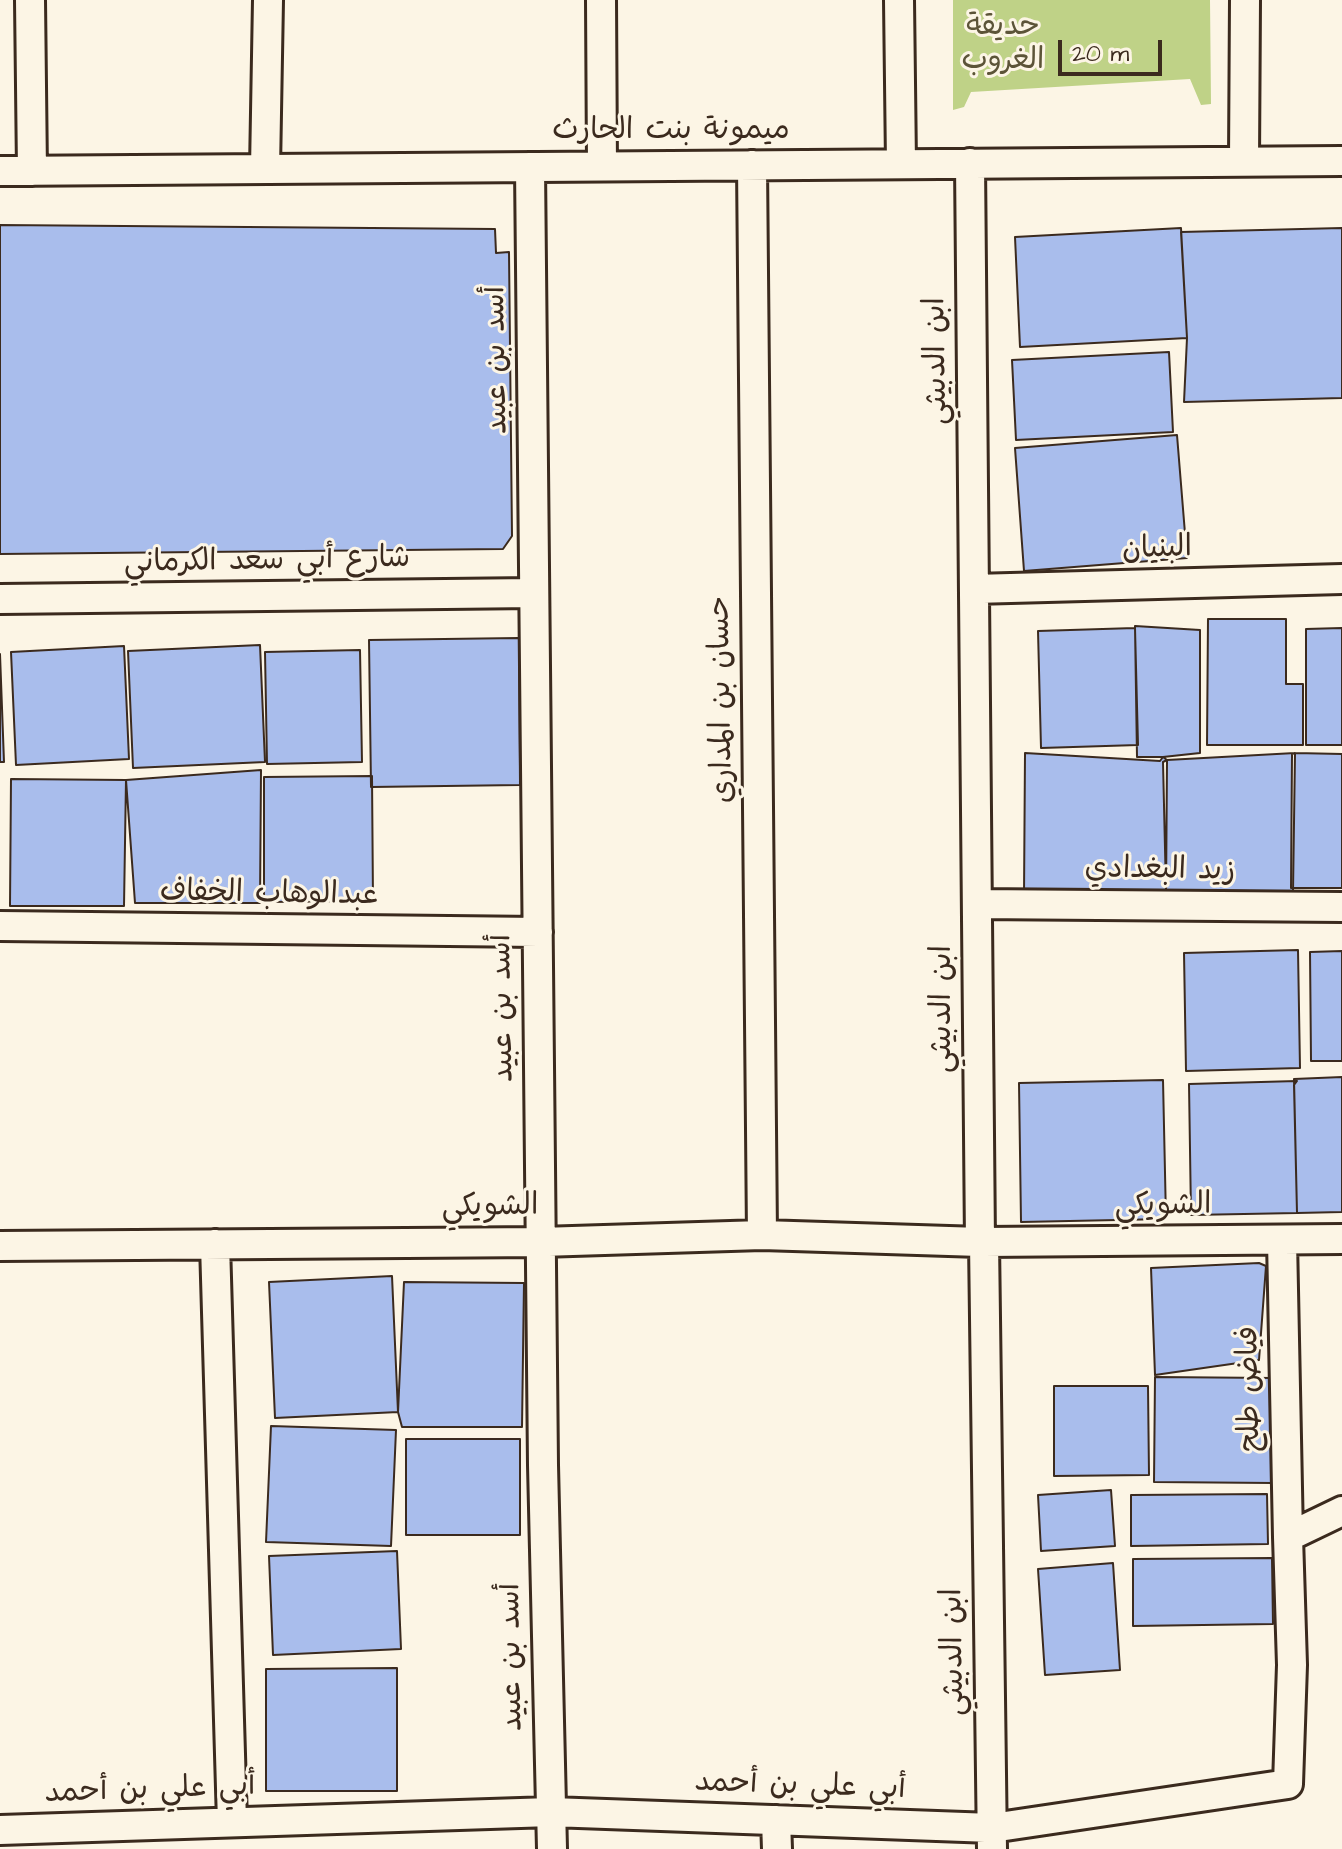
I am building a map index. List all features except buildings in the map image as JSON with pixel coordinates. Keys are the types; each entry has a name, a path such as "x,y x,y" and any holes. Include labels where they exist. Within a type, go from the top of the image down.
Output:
{"street":[{"path":"30,0 32,171"},
{"path":"265,169 268,0"},
{"path":"601,0 602,166"},
{"path":"899,0 901,164"},
{"path":"1244,161 1245,0"},
{"name":"ميمونة بنت الحارث","path":"0,171 1342,161"},
{"name":"ابن الدبيثي","path":"970,163 977,904 992,1839"},
{"name":"حسان بن المداري","path":"752,165 762,1235"},
{"name":"أسد بن عبيد","path":"530,167 543,1465 552,1849"},
{"name":"البنيان","path":"974,589 1342,579"},
{"name":"شارع أبي سعد الكرماني","path":"0,599 534,593"},
{"name":"زيد البغدادي","path":"977,904 1342,907"},
{"name":"عبدالوهاب الخفاف","path":"0,926 538,932"},
{"name":"الشويكي","path":"0,1246 541,1242 762,1235 982,1242 1342,1239"},
{"name":"فياض طلح","path":"1282,1240 1288,1537"},
{"path":"215,1244 232,1822"},
{"path":"1288,1537 1342,1511"},
{"name":"أبي علي بن أحمد","path":"0,1830 551,1812 776,1820 992,1839 1288,1784 1292,1665 1288,1537"},
{"path":"776,1820 777,1849"}],"green space":[{"name":"حديقة الغروب","path":"953,0 1210,0 1211,104 1201,105 1190,79 971,92 964,107 953,110"}]}
